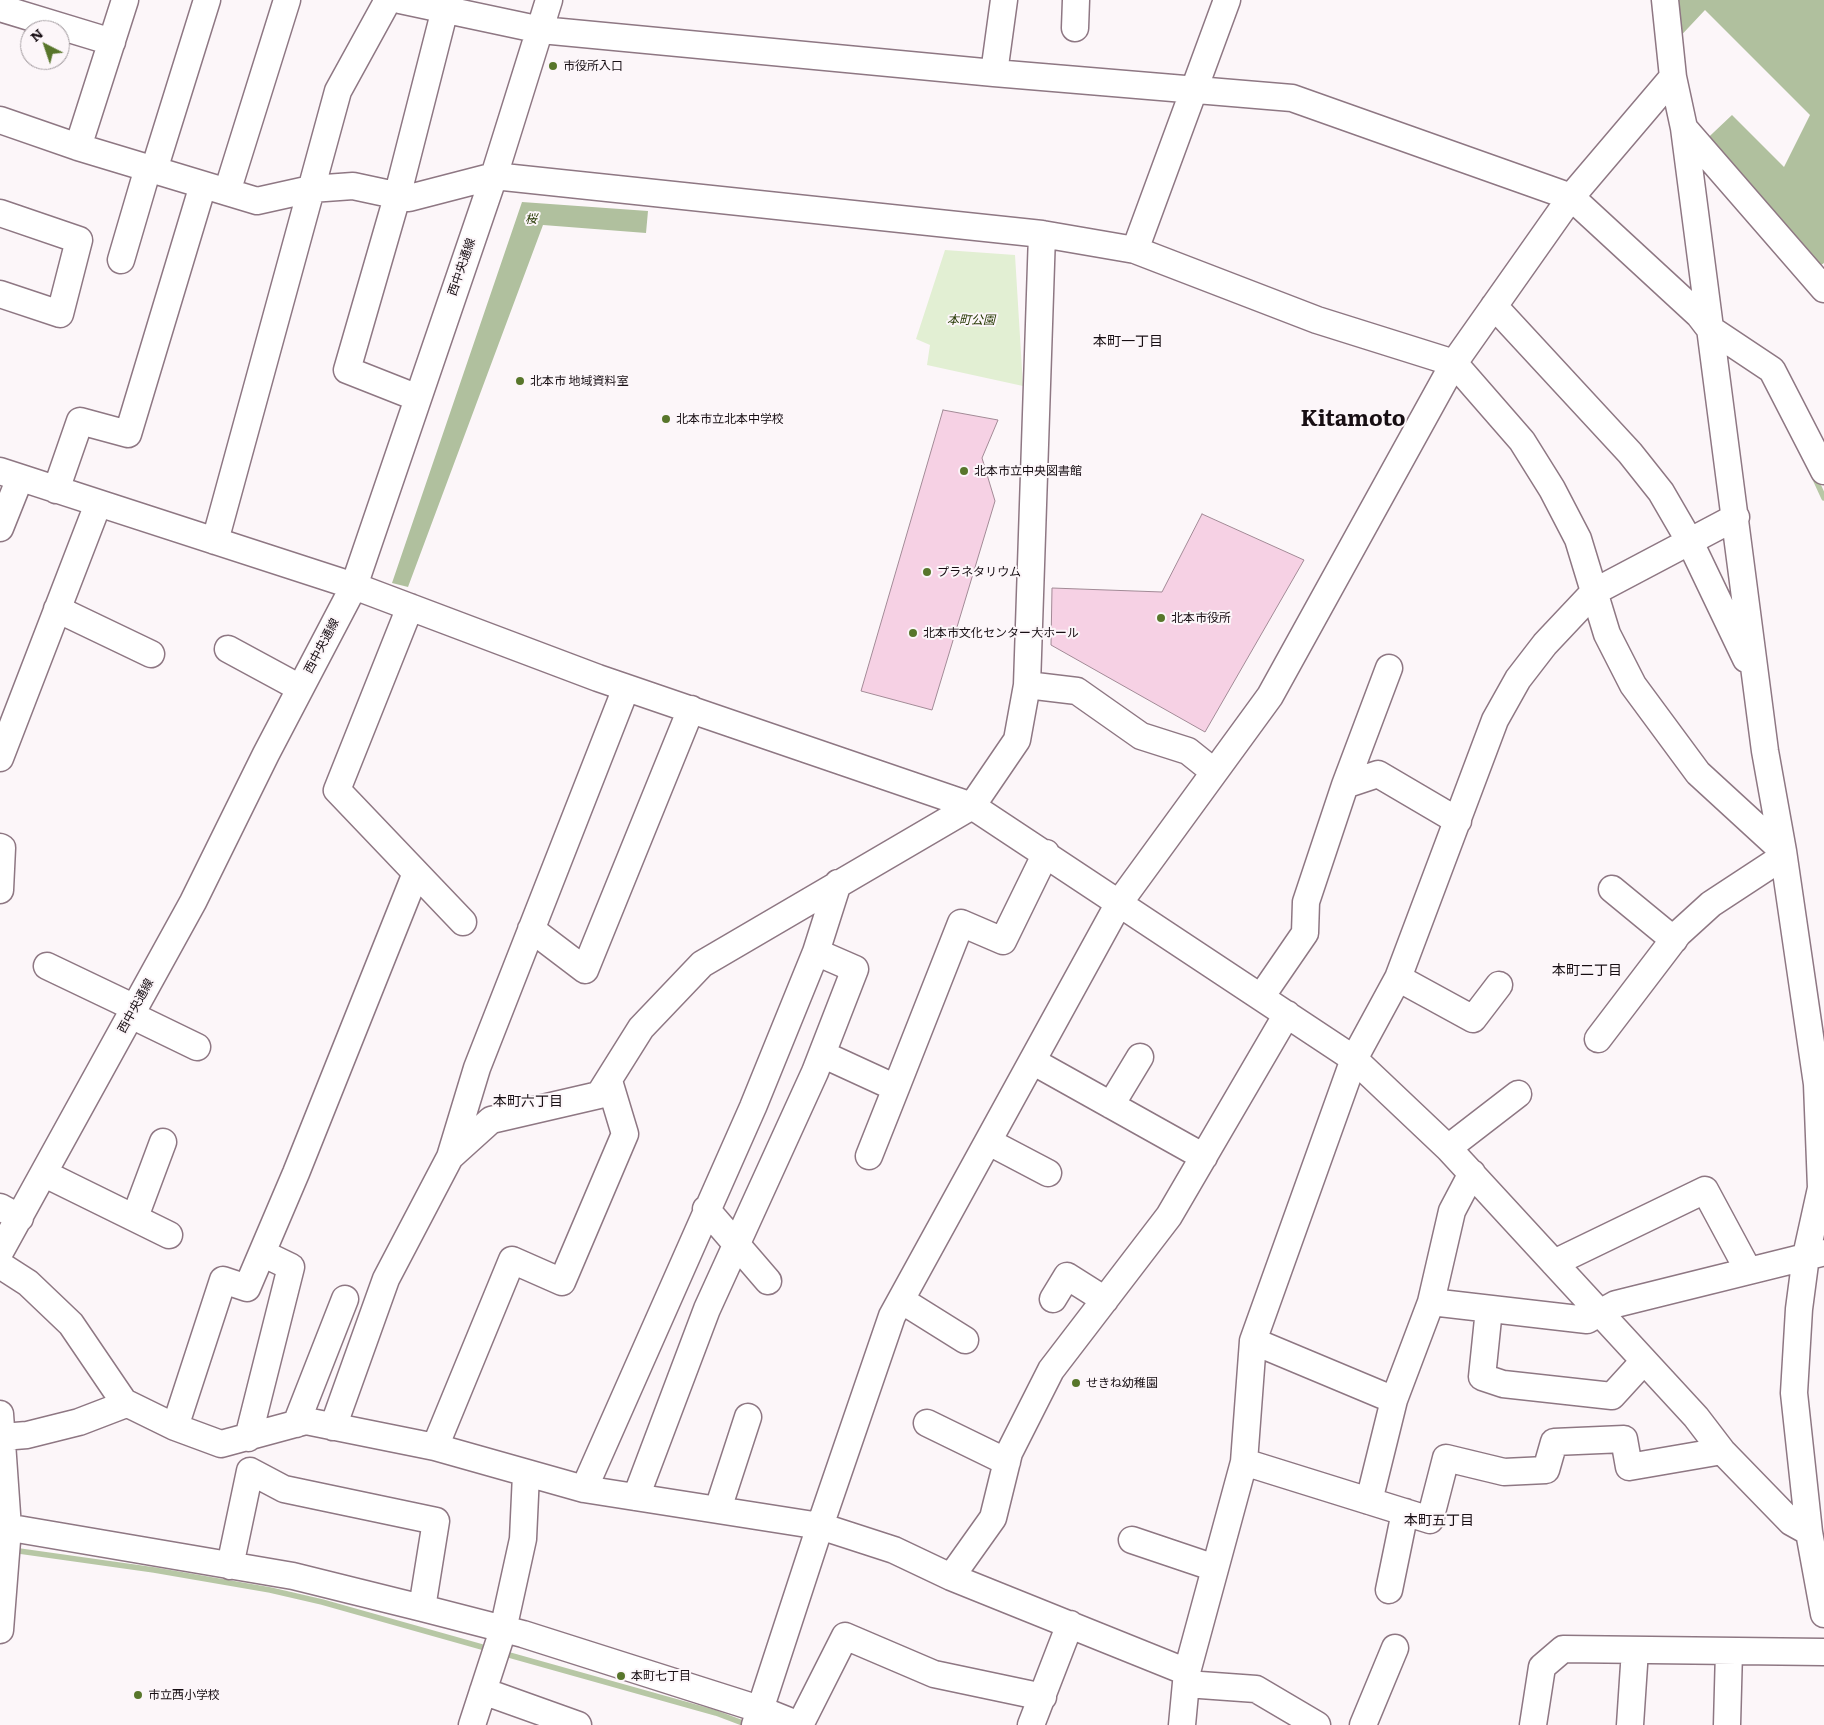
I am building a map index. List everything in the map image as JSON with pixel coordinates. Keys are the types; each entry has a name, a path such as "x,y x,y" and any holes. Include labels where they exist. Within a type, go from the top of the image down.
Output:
{"street":[{"path":"78,148 125,0"},
{"path":"121,260 207,0"},
{"path":"56,490 80,421 128,434 215,189 287,0"},
{"path":"215,541 338,91 388,0"},
{"path":"400,0 541,30 994,73 1292,98 1570,197 1698,315 1709,328 1772,370 1824,471"},
{"name":"西中央通線","path":"0,1252 10,1212 45,1174 193,902 300,688 354,586 494,176 549,0"},
{"path":"994,73 1004,0"},
{"path":"1075,28 1076,0"},
{"path":"1135,250 1192,90 1227,0"},
{"path":"1665,0 1673,77 1684,128 1709,328 1736,517 1765,752 1783,851 1817,1084 1821,1188 1815,1255 1799,1309 1794,1393 1809,1532 1824,1613"},
{"path":"0,8 112,42"},
{"path":"418,398 347,370 397,197 445,9"},
{"path":"757,1717 892,1316 1034,1062 1119,903 1213,771 1270,696 1454,363 1570,197 1673,77"},
{"path":"0,120 78,148 257,201 311,189 353,186 397,197 409,198 494,176 1042,234 1135,250 1317,320 1454,363 1522,440 1552,489 1578,540 1607,634 1633,685 1698,773 1783,851"},
{"path":"1684,128 1824,290"},
{"path":"0,213 79,240 60,314 0,294"},
{"path":"450,1157 491,1120 600,1095 641,1028 702,964 972,806 1017,740 1026,685 1042,234"},
{"path":"1494,306 1630,453 1660,492 1690,542 1756,680"},
{"path":"0,528 10,474 354,586 626,688 972,806 1046,853 1354,1059 1472,1173 1696,1417 1722,1451 1791,1522 1809,1532"},
{"path":"0,758 98,504"},
{"path":"1182,1725 1186,1678 1244,1462 1253,1341 1354,1059 1398,978 1495,720 1518,679 1545,644 1594,592 1736,517"},
{"path":"410,607 336,790 463,922"},
{"path":"57,609 152,654"},
{"path":"228,649 300,688"},
{"path":"1261,997 1305,934 1306,902 1345,785 1390,668"},
{"path":"1026,685 1077,691 1141,736 1188,751 1213,771"},
{"path":"333,1427 386,1279 450,1157 477,1068 626,688"},
{"path":"531,929 585,970 691,709"},
{"path":"1345,785 1378,774 1458,820"},
{"path":"0,847 2,848 0,890"},
{"path":"1598,1039 1674,940 1710,904 1775,862 1783,851"},
{"path":"869,1156 961,923 1003,941 1046,853"},
{"path":"175,1427 223,1280 247,1288 416,873"},
{"path":"584,1489 706,1209 753,1107 816,952 838,883"},
{"path":"1612,889 1674,940"},
{"path":"636,1496 707,1309 738,1245 822,1054 855,969 816,952"},
{"path":"47,966 133,1011 197,1048"},
{"path":"1398,978 1473,1019 1499,985"},
{"path":"951,1577 993,1518 1009,1453 1051,1370 1169,1216 1287,1014"},
{"path":"822,1054 896,1088"},
{"path":"1110,1105 1140,1058"},
{"path":"1034,1062 1204,1157"},
{"path":"435,1447 512,1260 562,1282 625,1134 608,1080"},
{"path":"1448,1148 1518,1094"},
{"path":"135,1217 163,1142"},
{"path":"989,1142 1048,1173"},
{"path":"1369,1501 1394,1400 1432,1302 1452,1211 1472,1173"},
{"path":"45,1174 169,1235"},
{"path":"1554,1263 1705,1190 1748,1270"},
{"path":"706,1209 768,1281"},
{"path":"248,1438 291,1267 262,1253"},
{"path":"1432,1302 1587,1320 1616,1304 1815,1255"},
{"path":"0,1265 28,1283 71,1324 126,1404 175,1427 221,1444 306,1421 435,1447 584,1489 820,1526 894,1550 951,1577 1070,1624 1186,1678 1256,1689 1317,1725"},
{"path":"1053,1299 1067,1276 1105,1300"},
{"path":"296,1424 346,1299"},
{"path":"901,1300 965,1340"},
{"path":"1488,1309 1482,1377 1489,1380 1503,1384 1612,1396 1644,1361"},
{"path":"1253,1341 1394,1400"},
{"path":"0,1624 4,1527 1,1426 27,1434 79,1422 126,1404"},
{"path":"718,1509 748,1417"},
{"path":"927,1423 1007,1462"},
{"path":"1244,1462 1430,1520 1446,1458 1504,1472 1546,1470 1554,1442 1624,1439 1629,1467 1722,1451"},
{"path":"230,1566 250,1471 284,1489 436,1521 422,1608"},
{"path":"472,1725 503,1630 523,1539 526,1474"},
{"path":"1389,1590 1405,1512"},
{"path":"4,1527 293,1576 422,1608 523,1634 757,1717 800,1725 845,1636 934,1674 1044,1697"},
{"path":"1132,1540 1215,1568"},
{"path":"1031,1725 1044,1697 1070,1624"},
{"path":"1363,1725 1395,1648"},
{"path":"1533,1725 1542,1667 1563,1649 1824,1652"},
{"path":"1630,1725 1635,1650"},
{"path":"1727,1725 1729,1651"},
{"path":"483,1691 578,1725"}],"green space":[{"path":"1676,0 1824,0 1824,263 1813,271 1695,150 1732,115 1784,167 1810,115 1705,10 1674,43"},
{"name":"桜","path":"522,202 648,211 646,233 543,225 408,587 392,583"},
{"name":"本町公園","path":"945,250 1015,255 1023,386 927,365 930,345 916,339"}],"building":[{"path":"943,410 998,420 982,458 995,501 932,710 861,691"},
{"name":"北本市役所","path":"1202,514 1304,560 1205,732 1051,645 1052,588 1162,592"}],"waterway":[{"path":"1813,474 1824,498"},
{"path":"12,1550 154,1570 270,1590 322,1602 489,1649"},
{"path":"502,1653 716,1713 748,1725"}],"place":[{"name":"市役所入口","path":"553,66"},
{"name":"北本市 地域資料室","path":"520,381"},
{"name":"北本市立北本中学校","path":"666,419"},
{"name":"北本市立中央図書館","path":"964,471"},
{"name":"プラネタリウム","path":"927,572"},
{"name":"北本市役所","path":"1161,618"},
{"name":"北本市文化センター大ホール","path":"913,633"},
{"name":"せきね幼稚園","path":"1076,1383"},
{"name":"本町七丁目","path":"621,1676"},
{"name":"市立西小学校","path":"138,1695"}],"district":[{"name":"本町一丁目","path":"1128,342"},
{"name":"Kitamoto","path":"1353,420"},
{"name":"本町二丁目","path":"1587,971"},
{"name":"本町六丁目","path":"528,1102"},
{"name":"本町五丁目","path":"1439,1521"}]}
